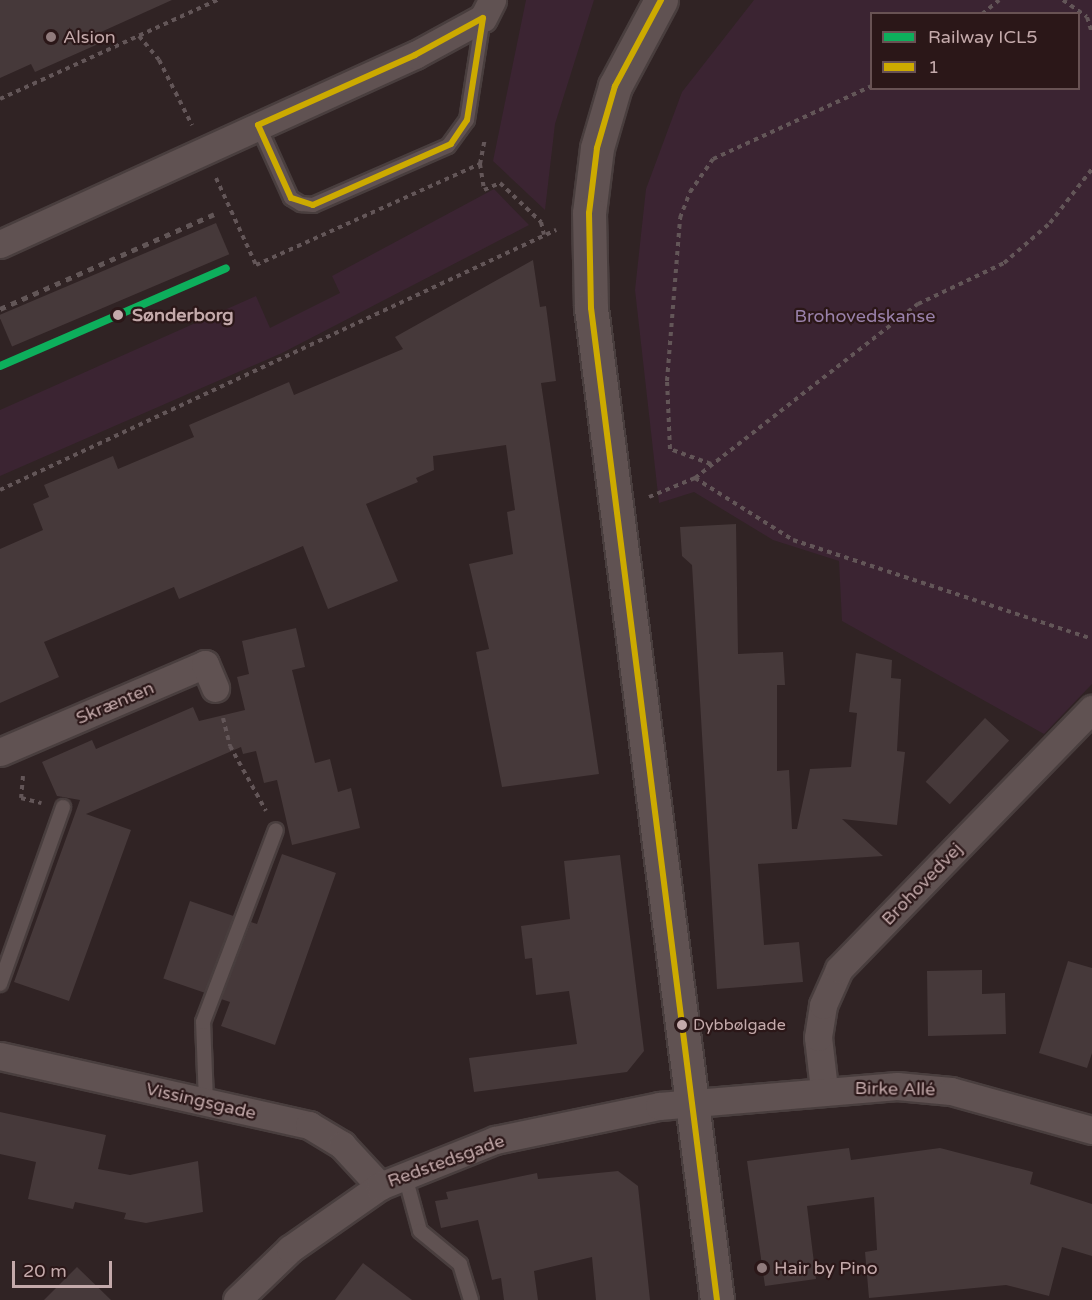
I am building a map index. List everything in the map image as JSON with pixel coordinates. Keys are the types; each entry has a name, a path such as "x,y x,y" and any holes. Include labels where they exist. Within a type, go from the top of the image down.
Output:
{"street":[{"path":"661,0 615,86 597,148 589,213 591,308 717,1300"},
{"path":"0,244 415,55 488,9"},
{"name":"Skrænten","path":"0,752 205,664 215,688"},
{"name":"Brohovedvej","path":"824,1089 818,1038 823,1005 839,969 1092,709"},
{"name":"Vissingsgade","path":"0,1056 309,1125 342,1145 380,1186"},
{"name":"Birke Allé","path":"692,1101 824,1089 897,1086 951,1091 1092,1130"},
{"name":"Redstedsgade","path":"237,1300 291,1250 380,1186 495,1140 692,1101"}],"lane":[{"path":"258,125 291,198 301,204 313,204 451,144 467,120 488,9"},
{"path":"0,984 63,807"},
{"path":"206,1102 203,1022 276,830"},
{"path":"405,1176 420,1231 460,1264 471,1300"}],"path":[{"path":"0,99 217,0"},
{"path":"984,12 999,0"},
{"path":"1063,0 1080,12"},
{"path":"1080,12 1087,17 1092,33"},
{"path":"139,36 159,60 204,150 256,265 480,164"},
{"path":"711,464 670,449 669,358 680,218 690,192 713,159 870,87"},
{"path":"487,129 480,164 484,190 500,183 541,222 544,235"},
{"path":"616,505 644,499 695,478 918,304 1004,263 1050,223 1092,169"},
{"path":"0,490 589,213"},
{"path":"695,478 794,540 1092,639"},
{"path":"215,688 230,747 276,830"},
{"path":"28,740 21,798 63,807"}],"green space":[{"path":"526,0 594,0 555,124 545,210 493,161"},
{"name":"Brohovedskanse","path":"754,0 1092,0 1092,684 1044,734 842,621 839,561 773,540 694,492 659,503 635,290 646,189 682,92"},
{"path":"494,189 529,225 282,353 0,476 0,410 256,296 270,328 340,293 332,276"}],"building":[{"name":"Alsion","path":"0,0 172,0 101,32 105,41 35,72 31,64 0,78"},
{"path":"216,223 229,254 12,347 0,315"},
{"path":"533,260 540,307 546,306 556,381 541,383 599,774 502,787 476,652 489,649 469,564 513,554 507,512 515,510 506,445 433,456 434,470 416,478 418,482 366,504 398,581 328,609 303,546 179,599 174,587 44,642 59,677 0,703 0,549 43,530 33,504 49,497 44,485 113,456 118,469 194,437 189,425 289,382 294,395 403,349 395,337"},
{"path":"736,524 738,654 783,652 785,685 777,685 777,771 789,770 792,829 797,829 810,769 851,767 857,713 849,712 856,653 892,660 891,678 901,679 897,751 905,752 897,825 842,819 883,856 758,864 764,945 799,942 803,982 717,989 692,565 682,556 680,527"},
{"path":"296,628 305,667 292,670 315,763 330,759 338,792 351,788 360,828 292,845 277,780 264,783 256,751 243,754 241,747 86,814 131,830 69,1001 14,982 80,800 57,796 42,762 92,740 96,749 193,707 199,721 245,710 237,677 249,674 242,641"},
{"path":"985,718 1009,741 950,804 926,782"},
{"path":"282,854 336,873 275,1045 221,1026 230,1002 221,999 251,922 257,924"},
{"path":"620,855 644,1051 627,1072 474,1092 469,1058 577,1044 569,991 536,995 532,958 525,959 521,926 570,919 564,861"},
{"path":"190,901 233,916 207,994 163,979"},
{"path":"1068,961 1092,968 1092,1053 1087,1068 1039,1053"},
{"path":"982,970 982,994 1005,993 1006,1034 928,1036 927,971"},
{"path":"0,1112 106,1135 98,1169 130,1175 198,1161 203,1212 146,1223 124,1219 126,1213 75,1202 73,1209 28,1199 36,1162 0,1154"},
{"path":"849,1148 851,1160 940,1148 1033,1172 1030,1184 1092,1204 1092,1256 1062,1247 1049,1296 1006,1285 869,1298 865,1252 877,1250 874,1197 807,1206 816,1279 765,1286 747,1161"},
{"path":"618,1171 638,1186 650,1300 596,1300 592,1257 534,1271 538,1300 504,1300 501,1278 492,1280 478,1220 441,1228 435,1201 448,1199 446,1192 537,1173 538,1179"},
{"path":"363,1263 412,1300 335,1300"},
{"path":"77,1267 111,1300 44,1300"}],"railway":[{"path":"0,309 214,214"}],"rail line":[{"name":"ICL5","path":"0,366 226,268"}],"transit line":[{"name":"1","path":"661,0 615,86 597,148 589,213 591,308 717,1300"},
{"name":"1","path":"483,18 467,120 451,144 313,205 291,198 258,125 415,55 483,18"}],"place":[{"name":"Alsion","path":"51,37"},
{"name":"Sønderborg","path":"118,315"},
{"name":"Dybbølgade","path":"682,1025"},
{"name":"Hair by Pino","path":"762,1268"}]}
